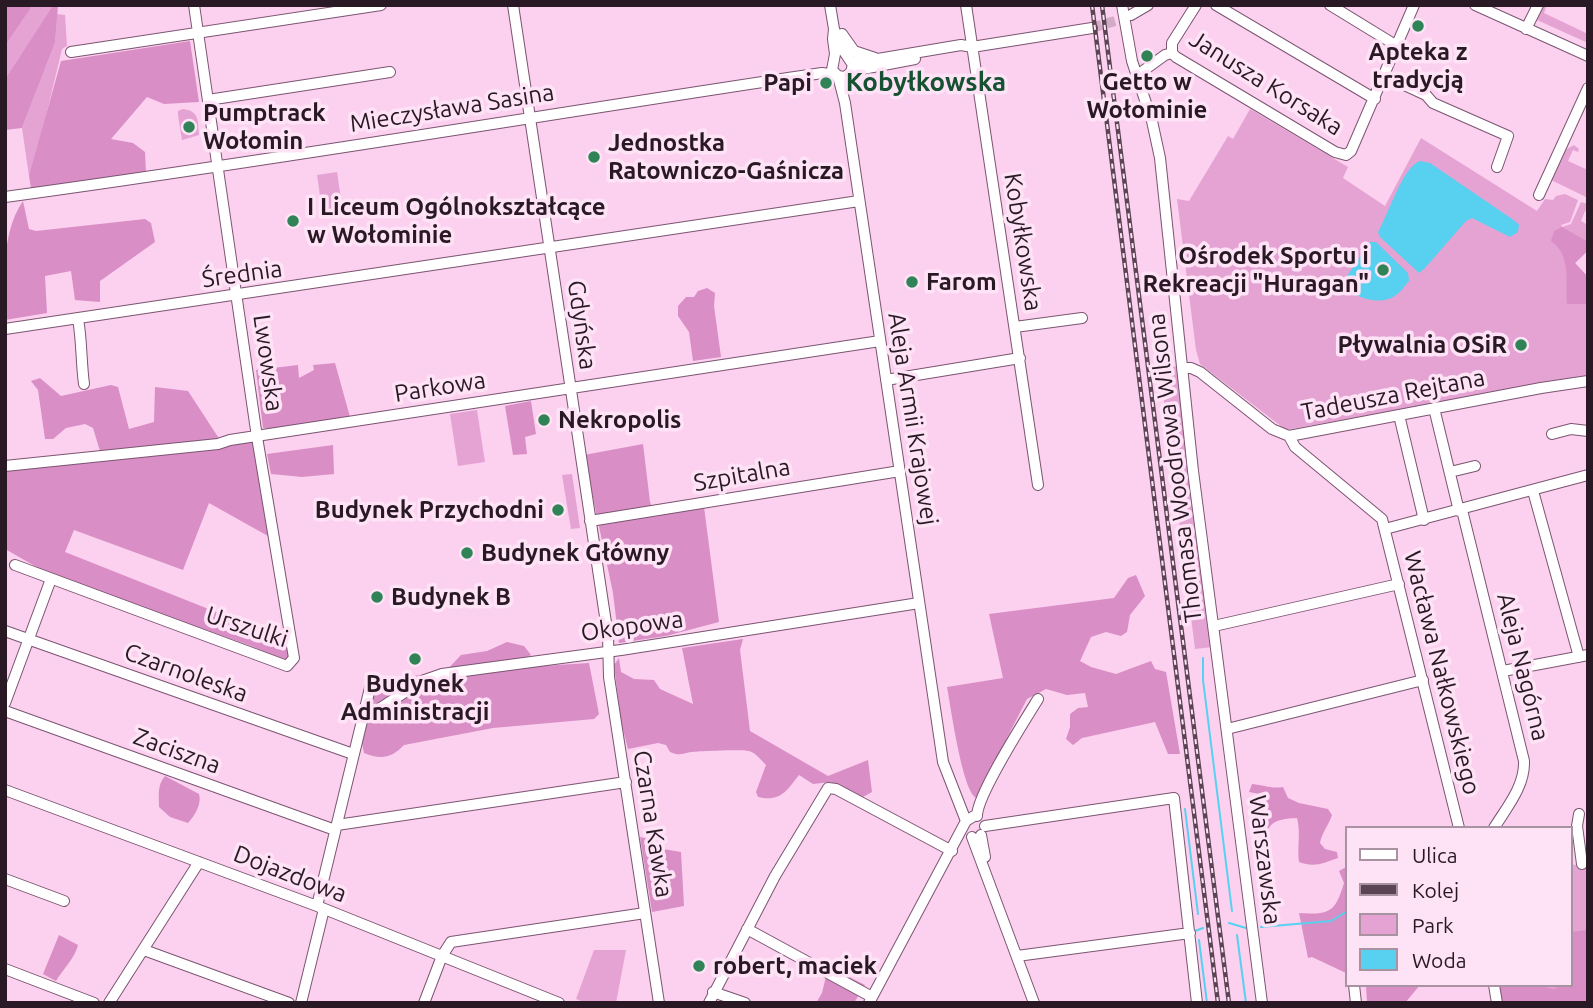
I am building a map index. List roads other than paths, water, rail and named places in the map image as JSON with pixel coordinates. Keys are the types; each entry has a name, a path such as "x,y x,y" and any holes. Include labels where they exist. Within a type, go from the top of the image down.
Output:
{"street":[{"name":"Lwowska","path":"194,5 257,437"},
{"path":"71,52 382,5"},
{"name":"Gdyńska","path":"513,5 610,651"},
{"name":"Aleja Armii Krajowej","path":"830,5 943,762 973,827 989,880 1034,1003"},
{"name":"Kobyłkowska","path":"966,5 1038,485"},
{"name":"Thomasa Woodrowa Wilsona","path":"1122,5 1128,46 1152,121 1160,158 1182,368 1227,726"},
{"name":"Janusza Korsaka","path":"1196,5 1172,43 1172,52 1340,155 1346,155 1350,151 1375,99"},
{"path":"1216,5 1375,99 1414,5"},
{"path":"1330,5 1397,47"},
{"path":"1475,5 1588,56"},
{"path":"1526,29 1538,5"},
{"path":"833,25 851,48 878,59"},
{"name":"Mieczysława Sasina","path":"5,197 218,167 840,68 959,53 972,47 1092,28"},
{"name":"Mieczysława Sasina","path":"840,68 859,62 961,45 972,47"},
{"path":"1136,76 1172,52"},
{"path":"208,100 390,72"},
{"path":"1385,76 1426,95 1433,103 1508,136 1497,167"},
{"path":"1539,195 1588,88"},
{"name":"Średnia","path":"5,329 859,201"},
{"path":"1015,327 1082,318"},
{"path":"78,319 84,384"},
{"name":"Parkowa","path":"5,466 218,444 230,440 880,341"},
{"path":"886,380 1020,358"},
{"path":"1182,368 1200,372 1272,429 1290,436 1295,447 1382,519 1385,529 1588,475"},
{"name":"Tadeusza Rejtana","path":"1290,436 1588,381"},
{"name":"Aleja Nagórna","path":"1434,408 1503,671 1525,771 1521,784 1495,826"},
{"path":"1399,415 1424,520"},
{"path":"1552,434 1571,429 1588,431"},
{"name":"Urszulki","path":"15,565 287,666 294,658 257,437"},
{"path":"1450,472 1475,466"},
{"name":"Szpitalna","path":"590,521 900,471"},
{"path":"1503,671 1583,656 1532,491"},
{"name":"Wacława Nałkowskiego","path":"1385,529 1459,826"},
{"path":"5,703 51,579"},
{"path":"1214,626 1399,584"},
{"name":"Okopowa","path":"362,720 415,684 435,675 919,603"},
{"name":"Czarnoleska","path":"5,631 353,754"},
{"name":"Czarna Kawka","path":"610,651 609,677 659,1003"},
{"path":"1227,726 1423,680"},
{"path":"301,1003 336,827 370,688"},
{"path":"747,929 871,1000 951,851 973,827 978,807 992,778 1038,699"},
{"name":"Zaciszna","path":"5,710 336,827 626,782"},
{"name":"Warszawska","path":"1227,726 1262,1003"},
{"path":"745,1003 711,997 775,876 828,788 836,789 951,851"},
{"name":"Dojazdowa","path":"6,791 321,907 559,1003"},
{"path":"973,827 1174,798 1197,1003"},
{"path":"1579,814 1577,826 1582,864"},
{"path":"109,1003 199,862"},
{"path":"5,879 64,901"},
{"path":"424,1003 442,956 448,944 455,940 645,912"},
{"path":"1017,956 1190,933"},
{"path":"144,950 289,1003"},
{"path":"5,969 94,1003"}],"water":[{"path":"1420,161 1430,163 1515,221 1519,225 1518,232 1510,237 1472,218 1466,221 1419,273 1380,237 1378,232 1402,181"},
{"path":"1370,242 1376,242 1408,273 1409,281 1388,299 1368,299 1345,287 1345,279"}],"waterway":[{"path":"1203,658 1203,680 1232,911"},
{"path":"1185,809 1198,914"},
{"path":"1261,927 1331,921 1344,913"},
{"path":"1229,923 1246,928"},
{"path":"1195,931 1203,928"},
{"path":"1237,935 1246,1003"},
{"path":"1199,940 1207,1003"}],"tunnel":[{"path":"1092,28 1115,21"}],"railway":[{"path":"1092,5 1218,1003"},
{"path":"1102,5 1229,1003"}],"place":[{"name":"Apteka z tradycją","path":"1418,26"},
{"name":"Getto w Wołominie","path":"1147,56"},
{"name":"Papi","path":"826,83"},
{"name":"Pumptrack Wołomin","path":"189,127"},
{"name":"Jednostka Ratowniczo-Gaśnicza","path":"594,157"},
{"name":"I Liceum Ogólnokształcące w Wołominie","path":"293,221"},
{"name":"Ośrodek Sportu i Rekreacji \"Huragan\"","path":"1383,270"},
{"name":"Farom","path":"912,282"},
{"name":"Pływalnia OSiR","path":"1521,345"},
{"name":"Nekropolis","path":"544,420"},
{"name":"Budynek Przychodni","path":"558,510"},
{"name":"Budynek Główny","path":"467,553"},
{"name":"Budynek B","path":"377,597"},
{"name":"Budynek Administracji","path":"415,659"},
{"name":"robert, maciek","path":"699,966"}],"district":[{"name":"Kobyłkowska","path":"926,82"}]}
